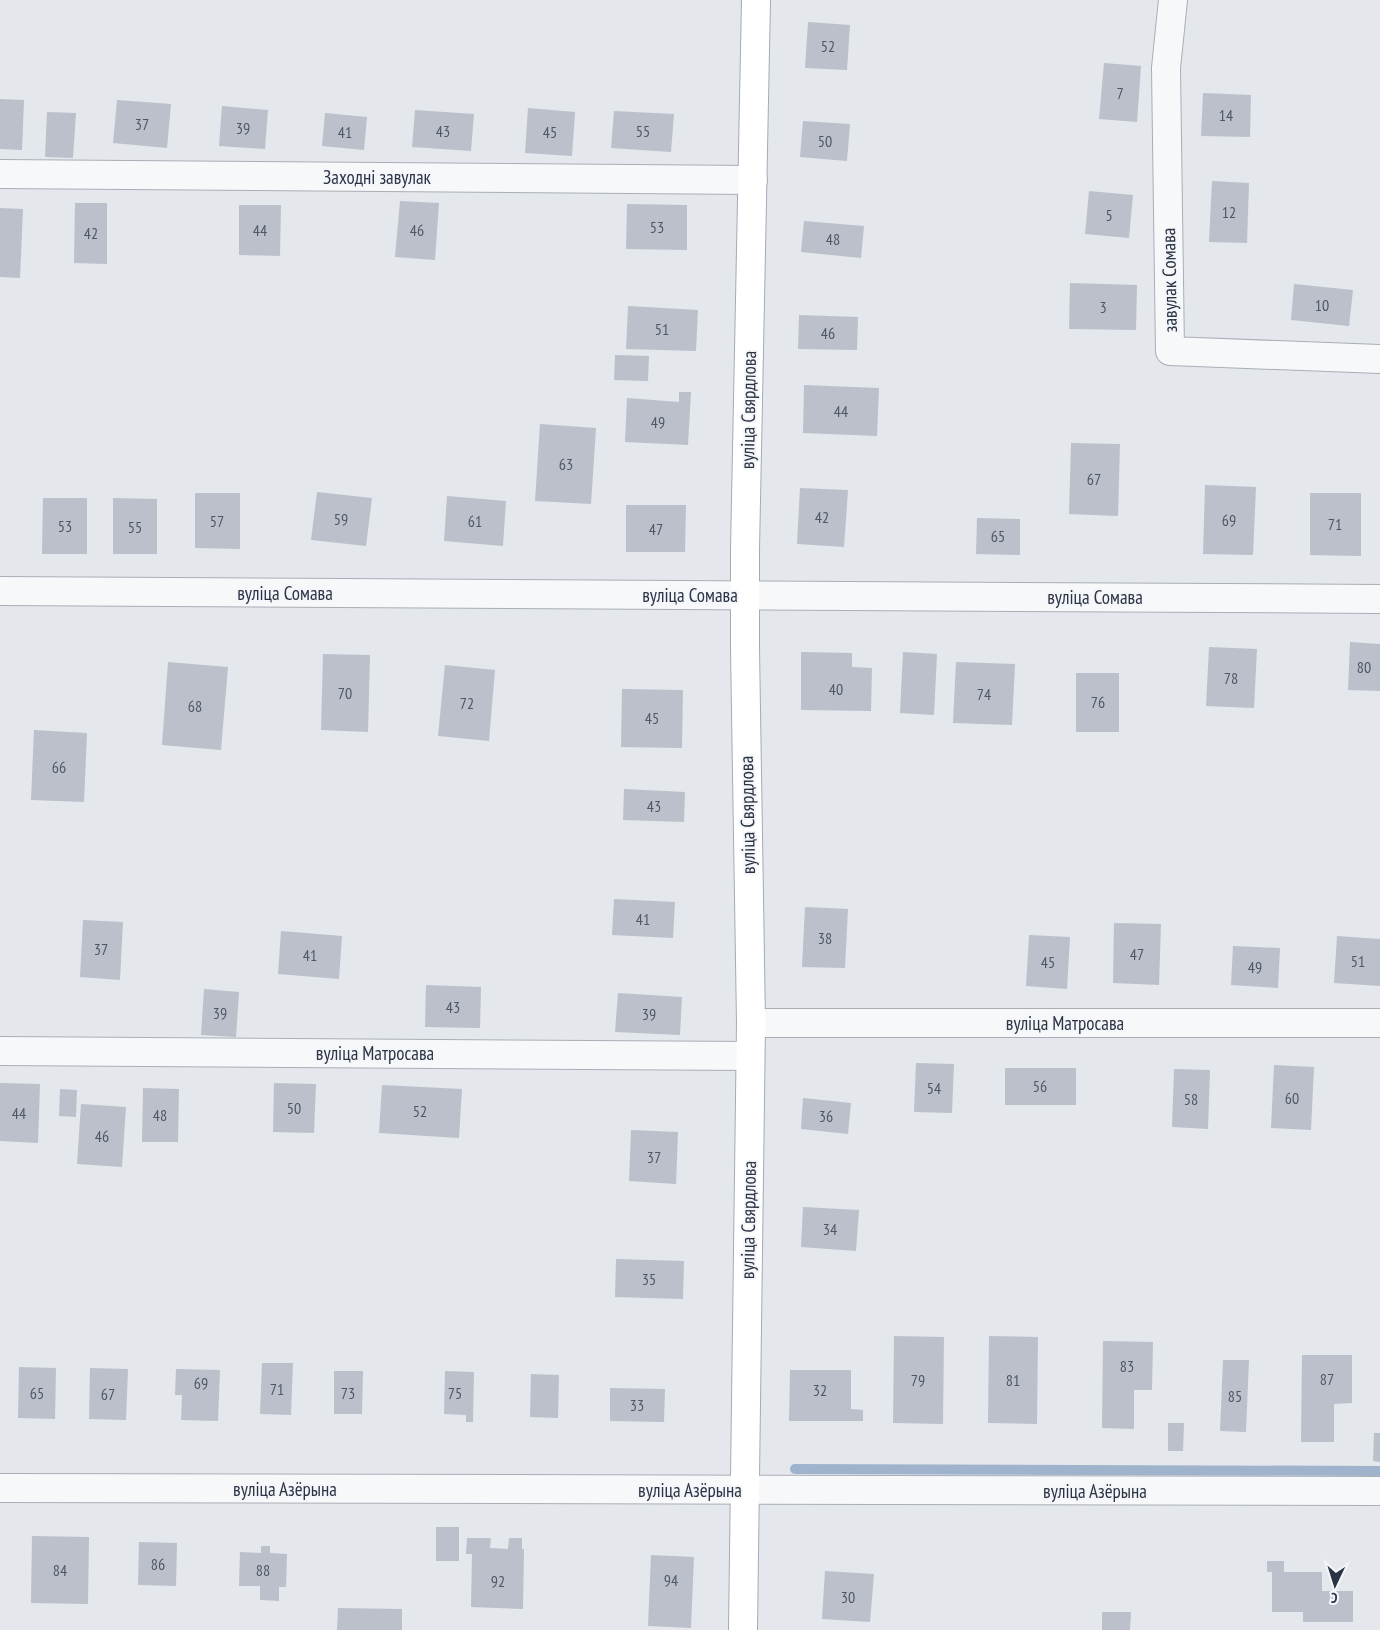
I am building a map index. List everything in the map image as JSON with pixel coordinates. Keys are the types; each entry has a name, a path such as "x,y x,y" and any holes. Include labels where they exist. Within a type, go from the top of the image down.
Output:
{"main road":[{"name":"вуліца Свярдлова","path":"743,1630 751,1023 744,648 756,0"}],"street":[{"name":"завулак Сомава","path":"1173,0 1166,68 1170,351 1380,359"},
{"name":"Заходні завулак","path":"0,174 753,180"},
{"name":"вуліца Сомава","path":"0,592 1380,599"},
{"name":"вуліца Матросава","path":"751,1023 1380,1023"},
{"name":"вуліца Матросава","path":"0,1051 750,1056"},
{"name":"вуліца Азёрына","path":"0,1488 1380,1491"}],"building":[{"path":"808,22 850,25 847,70 805,68"},
{"path":"1104,63 1141,66 1137,122 1099,119"},
{"path":"1203,93 1251,95 1250,137 1201,136"},
{"path":"0,99 24,100 22,150 0,149"},
{"path":"117,100 171,104 167,148 113,143"},
{"path":"222,106 268,110 265,149 219,146"},
{"path":"528,108 575,112 572,156 525,153"},
{"path":"415,110 474,114 471,151 412,147"},
{"path":"614,111 674,114 671,152 611,148"},
{"path":"47,112 76,113 73,158 45,157"},
{"path":"325,113 367,117 364,150 322,146"},
{"path":"803,121 850,124 847,161 800,157"},
{"path":"1212,181 1249,183 1247,243 1209,242"},
{"path":"1089,191 1133,195 1129,238 1085,234"},
{"path":"400,201 439,203 435,260 395,257"},
{"path":"75,203 107,203 107,264 74,263"},
{"path":"627,204 687,205 687,250 626,249"},
{"path":"239,205 281,205 280,256 239,255"},
{"path":"0,208 23,209 20,278 0,277"},
{"path":"804,221 864,226 861,258 801,252"},
{"path":"1070,283 1137,285 1136,330 1069,329"},
{"path":"1294,284 1353,290 1349,326 1291,320"},
{"path":"628,306 698,310 696,351 626,349"},
{"path":"799,315 858,317 857,350 798,349"},
{"path":"615,355 649,356 648,381 614,380"},
{"path":"804,385 879,388 877,436 803,433"},
{"path":"679,392 691,392 688,445 625,442 627,398 679,402"},
{"path":"540,424 596,428 591,504 535,501"},
{"path":"1071,443 1120,444 1118,516 1069,514"},
{"path":"1205,485 1256,487 1253,555 1203,554"},
{"path":"800,488 848,490 844,547 797,544"},
{"path":"317,492 372,498 366,546 311,540"},
{"path":"195,493 240,493 240,549 195,548"},
{"path":"1310,493 1361,493 1361,556 1310,555"},
{"path":"447,496 506,501 503,546 444,541"},
{"path":"43,498 87,498 87,554 42,554"},
{"path":"113,498 157,499 157,554 113,554"},
{"path":"626,505 686,505 685,552 626,552"},
{"path":"977,518 1020,519 1020,555 976,554"},
{"path":"1350,642 1380,644 1380,691 1348,690"},
{"path":"1209,647 1257,649 1254,708 1206,706"},
{"path":"801,652 852,653 852,667 872,668 871,711 801,710"},
{"path":"903,652 937,654 934,715 900,713"},
{"path":"323,654 370,655 368,732 321,730"},
{"path":"168,662 228,667 221,750 162,745"},
{"path":"956,662 1015,664 1012,725 953,723"},
{"path":"445,665 495,670 489,741 438,736"},
{"path":"1076,673 1119,673 1119,732 1076,732"},
{"path":"622,689 683,690 682,748 621,747"},
{"path":"34,730 87,733 84,802 31,800"},
{"path":"624,789 685,792 684,822 623,820"},
{"path":"614,899 675,902 673,938 612,935"},
{"path":"805,907 848,909 845,968 802,967"},
{"path":"83,920 123,922 120,980 80,977"},
{"path":"1114,923 1161,924 1159,985 1113,983"},
{"path":"281,931 342,936 339,979 278,974"},
{"path":"1029,935 1070,937 1067,989 1026,986"},
{"path":"1337,936 1380,939 1380,986 1334,983"},
{"path":"1233,946 1280,948 1278,988 1231,985"},
{"path":"426,985 481,987 480,1028 425,1027"},
{"path":"204,989 239,992 236,1037 201,1035"},
{"path":"618,993 682,997 680,1035 615,1032"},
{"path":"916,1063 954,1064 952,1113 914,1112"},
{"path":"1274,1065 1314,1067 1311,1130 1271,1128"},
{"path":"1005,1068 1076,1068 1076,1105 1005,1105"},
{"path":"1174,1069 1210,1070 1208,1129 1172,1127"},
{"path":"0,1083 40,1084 38,1143 0,1141"},
{"path":"274,1083 316,1084 314,1133 273,1132"},
{"path":"382,1085 462,1089 459,1138 379,1133"},
{"path":"143,1088 179,1089 178,1142 142,1142"},
{"path":"60,1089 77,1090 76,1117 59,1116"},
{"path":"803,1098 851,1103 848,1134 801,1129"},
{"path":"81,1104 126,1107 122,1167 77,1164"},
{"path":"631,1130 678,1132 676,1184 629,1181"},
{"path":"803,1207 859,1210 856,1251 801,1247"},
{"path":"616,1259 684,1261 683,1299 615,1297"},
{"path":"894,1336 944,1337 943,1424 893,1423"},
{"path":"989,1336 1038,1337 1037,1424 988,1423"},
{"path":"1103,1341 1153,1342 1152,1390 1134,1390 1134,1429 1102,1428"},
{"path":"1302,1355 1352,1355 1352,1403 1334,1404 1334,1442 1301,1442"},
{"path":"1223,1360 1249,1360 1246,1432 1220,1431"},
{"path":"262,1363 293,1363 291,1415 260,1414"},
{"path":"19,1367 56,1368 55,1419 18,1418"},
{"path":"90,1368 128,1369 126,1420 89,1419"},
{"path":"176,1369 220,1370 218,1421 181,1420 182,1395 175,1395"},
{"path":"790,1370 851,1370 851,1409 863,1410 863,1421 789,1421"},
{"path":"334,1371 363,1371 362,1414 334,1414"},
{"path":"445,1371 474,1372 473,1422 466,1422 466,1415 444,1414"},
{"path":"531,1374 559,1375 558,1418 530,1417"},
{"path":"610,1388 665,1389 664,1422 610,1421"},
{"path":"1168,1423 1184,1423 1183,1451 1168,1451"},
{"path":"1374,1433 1380,1433 1380,1462 1373,1461"},
{"path":"436,1527 459,1527 459,1561 436,1561"},
{"path":"32,1536 89,1537 88,1604 31,1603"},
{"path":"467,1538 491,1538 490,1548 508,1549 509,1538 522,1538 522,1549 524,1549 523,1609 471,1607 472,1554 466,1554"},
{"path":"139,1542 177,1543 176,1586 138,1585"},
{"path":"261,1546 270,1546 270,1553 287,1554 286,1587 279,1587 279,1601 260,1600 260,1586 239,1586 240,1552 261,1553"},
{"path":"651,1555 694,1557 691,1628 648,1626"},
{"path":"1267,1561 1284,1561 1284,1572 1322,1572 1322,1591 1353,1591 1353,1622 1303,1622 1303,1612 1272,1612 1272,1572 1267,1572"},
{"path":"825,1571 874,1574 870,1622 822,1619"},
{"path":"338,1608 402,1609 402,1630 337,1630"},
{"path":"1102,1612 1131,1612 1130,1630 1102,1630"}],"waterway":[{"path":"795,1469 1380,1471"}]}
